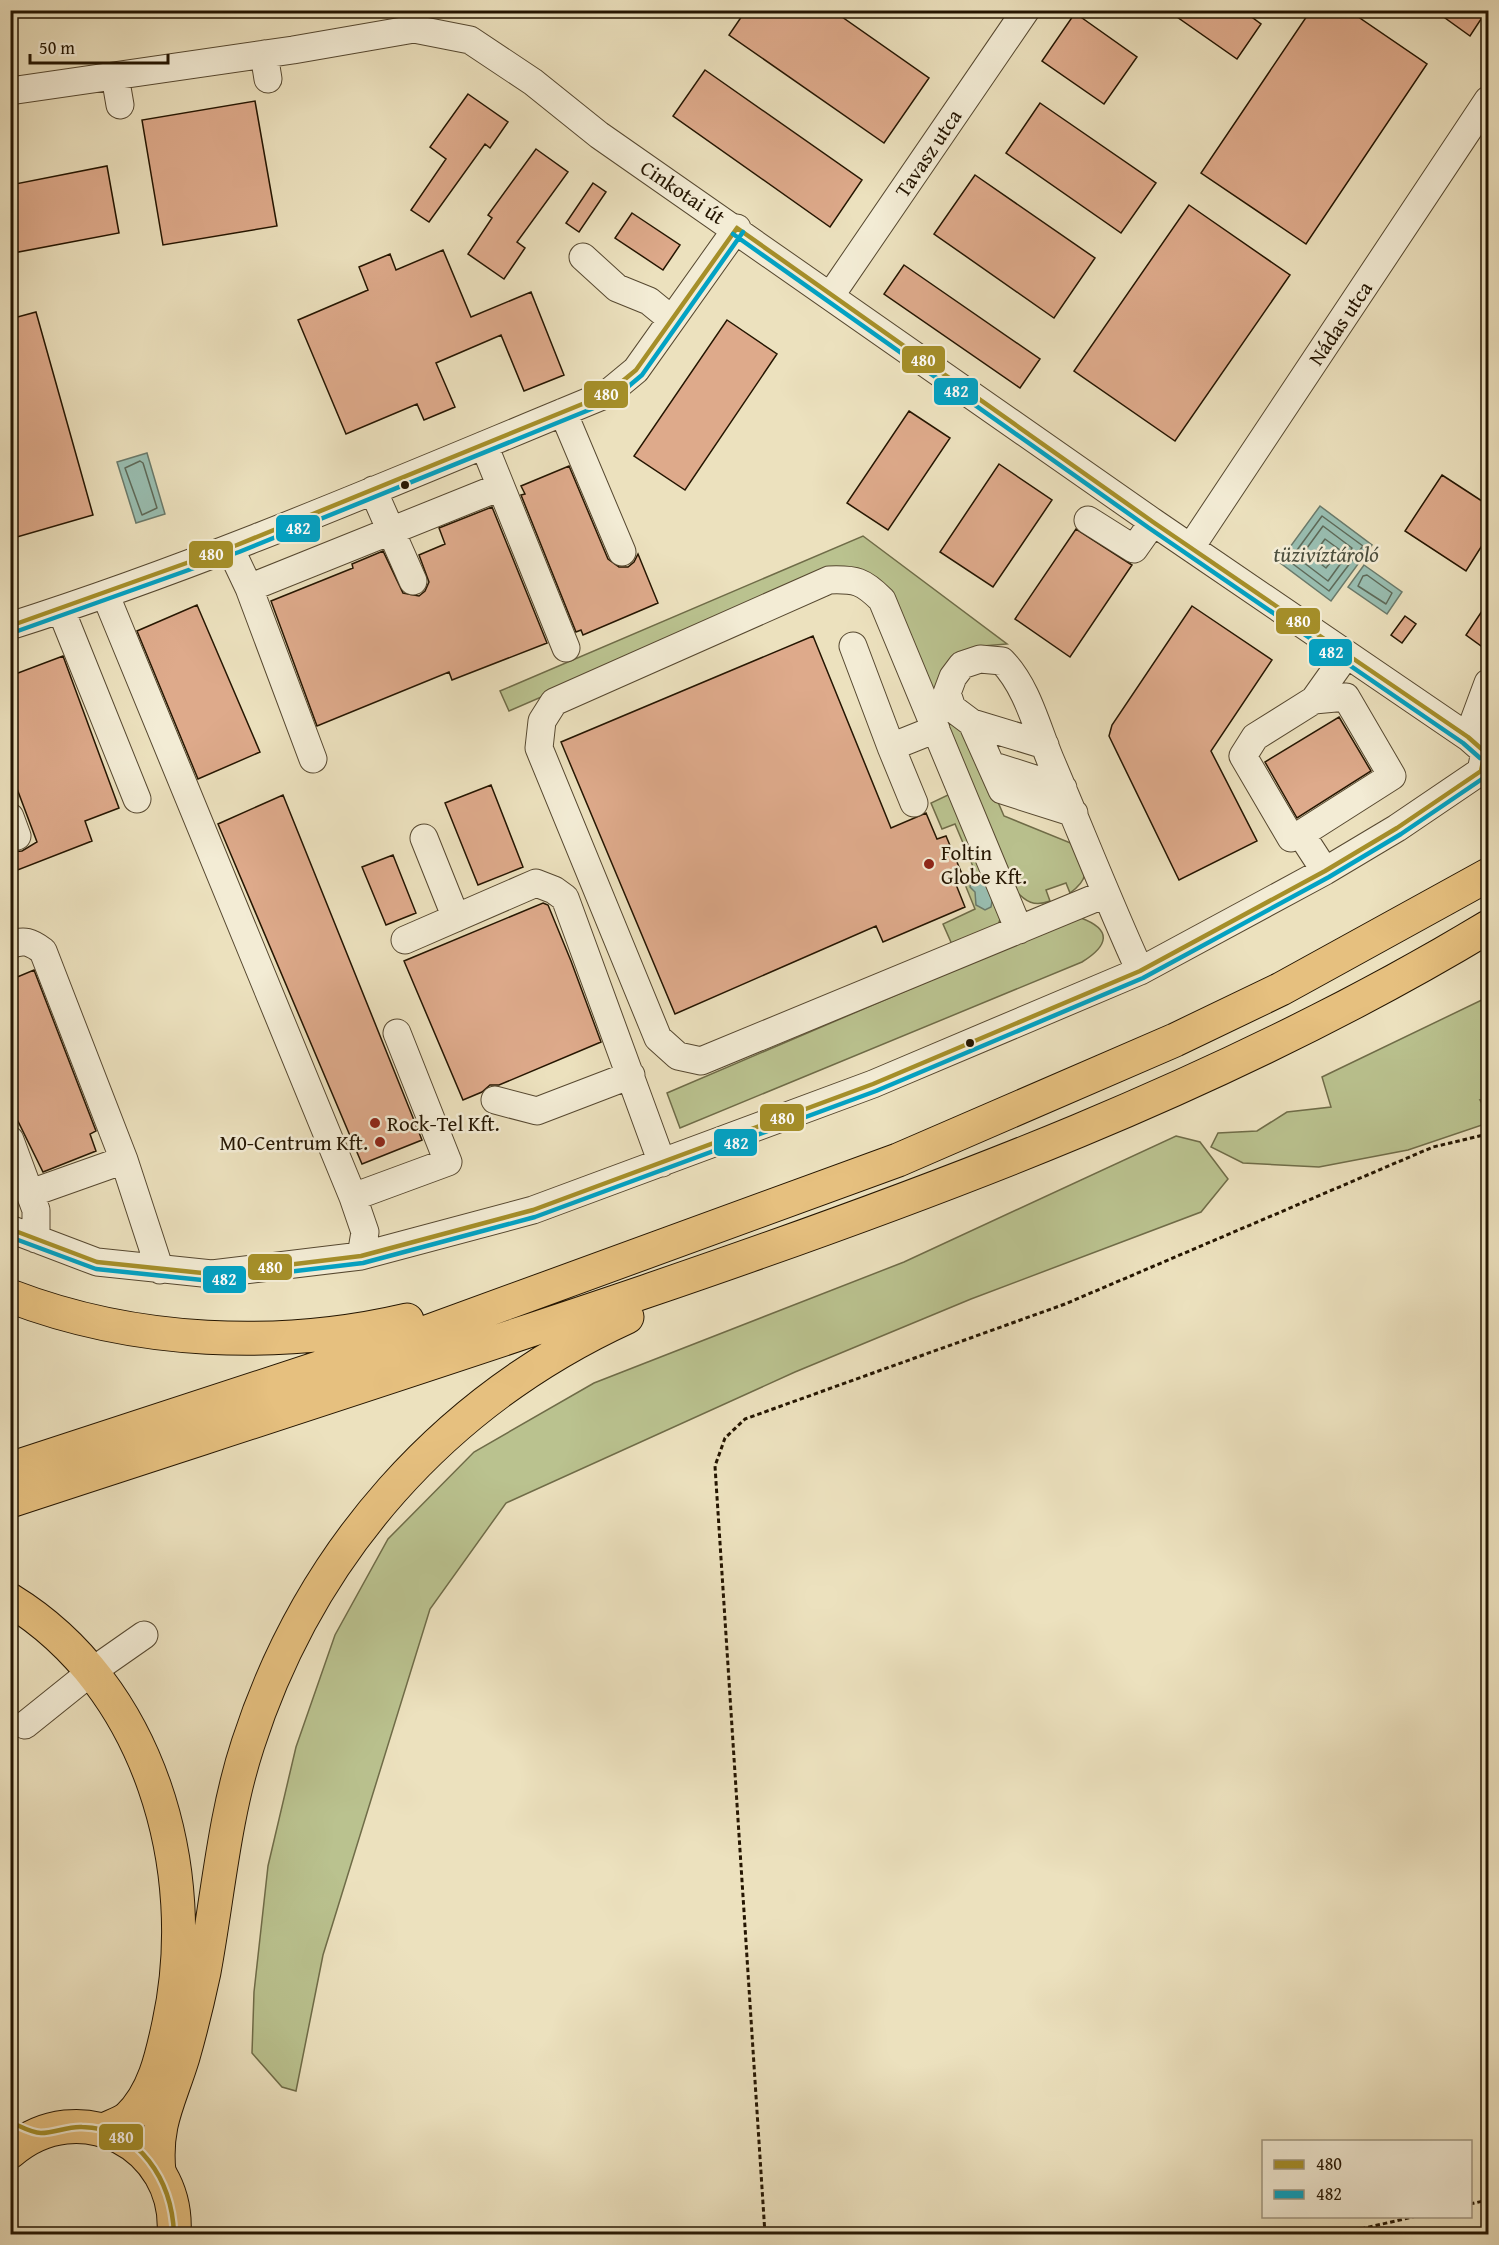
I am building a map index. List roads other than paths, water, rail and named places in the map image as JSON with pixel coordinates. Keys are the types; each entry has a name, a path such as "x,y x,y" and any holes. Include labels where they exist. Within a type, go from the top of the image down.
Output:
{"main road":[{"path":"10,1469 416,1336 898,1160 1070,1086 1281,989 1488,875"},
{"path":"10,1501 707,1271 898,1204 1110,1117 1285,1036 1488,927"},
{"path":"159,2172 160,2122 183,2058 193,2018 228,1833 248,1745 275,1674 325,1577 384,1499 474,1410 524,1372 591,1333 664,1300 707,1271"},
{"path":"10,1296 62,1313 108,1323 162,1333 222,1338 308,1336 374,1328 442,1312 508,1302"},
{"path":"10,1600 34,1615 60,1637 91,1672 130,1731 147,1767 162,1809 178,1892 180,1933 176,1992 163,2051 150,2087 128,2119 104,2130"},
{"path":"10,2152 25,2128 72,2126 104,2130 135,2146 159,2172 170,2194 175,2219 174,2235"}],"street":[{"name":"Tavasz utca","path":"831,295 1026,10"},
{"name":"Cinkotai út","path":"10,91 115,76 266,67 442,22 515,70 600,135 1346,655 1481,753"},
{"path":"115,76 120,105"},
{"name":"Nádas utca","path":"1191,547 1488,100"},
{"path":"10,626 106,596 231,550 608,394 636,370 736,228"},
{"path":"583,256 617,288 649,301 671,319"},
{"path":"563,412 622,552"},
{"path":"484,445 566,648"},
{"path":"249,588 500,487"},
{"path":"373,490 413,581"},
{"path":"1088,520 1134,549 1153,522"},
{"path":"231,550 249,588 313,759"},
{"path":"1019,930 882,600 866,584 848,579 829,580 554,702 542,721 539,748 658,1038 678,1056 701,1061 1019,930 1105,894"},
{"path":"106,596 353,1197 365,1232 361,1256"},
{"path":"61,610 137,799"},
{"path":"853,646 914,803"},
{"path":"1314,700 1346,697 1392,776 1301,834 1291,838 1243,756 1255,737 1314,700 1346,655"},
{"path":"1074,813 1002,790 981,744 952,708 947,693 953,677 962,665 980,659 1002,661 1016,676 1074,813 1105,894 1140,970"},
{"path":"10,1229 98,1262 212,1274 361,1256 533,1210 662,1163 873,1084 1140,970 1325,871 1397,828 1481,771 1488,683"},
{"path":"891,747 936,729"},
{"path":"981,744 1054,766"},
{"path":"981,744 1054,766"},
{"path":"1301,834 1325,871"},
{"path":"424,838 456,918"},
{"path":"405,940 536,883 554,890 564,898 662,1163"},
{"path":"10,945 21,940 32,943 43,951 124,1160 160,1270"},
{"path":"353,1197 448,1162 397,1033"},
{"path":"495,1100 537,1112 631,1075"},
{"path":"10,1140 36,1210 36,1239"},
{"path":"31,1193 124,1160"},
{"path":"25,1725 91,1672 144,1635"}],"water":[{"path":"147,453 165,514 136,523 117,462"},
{"name":"tüzivíztároló","path":"1320,506 1372,545 1331,601 1279,562"},
{"name":"tüzivíztároló","path":"1364,565 1402,592 1387,614 1348,587"},
{"path":"984,879 993,896 991,907 985,910 976,905 975,892 970,887 971,882"}],"place":[{"name":"Foltin Globe Kft.","path":"929,864"},
{"name":"Rock-Tel Kft.","path":"375,1123"},
{"name":"M0-Centrum Kft.","path":"380,1142"}]}
